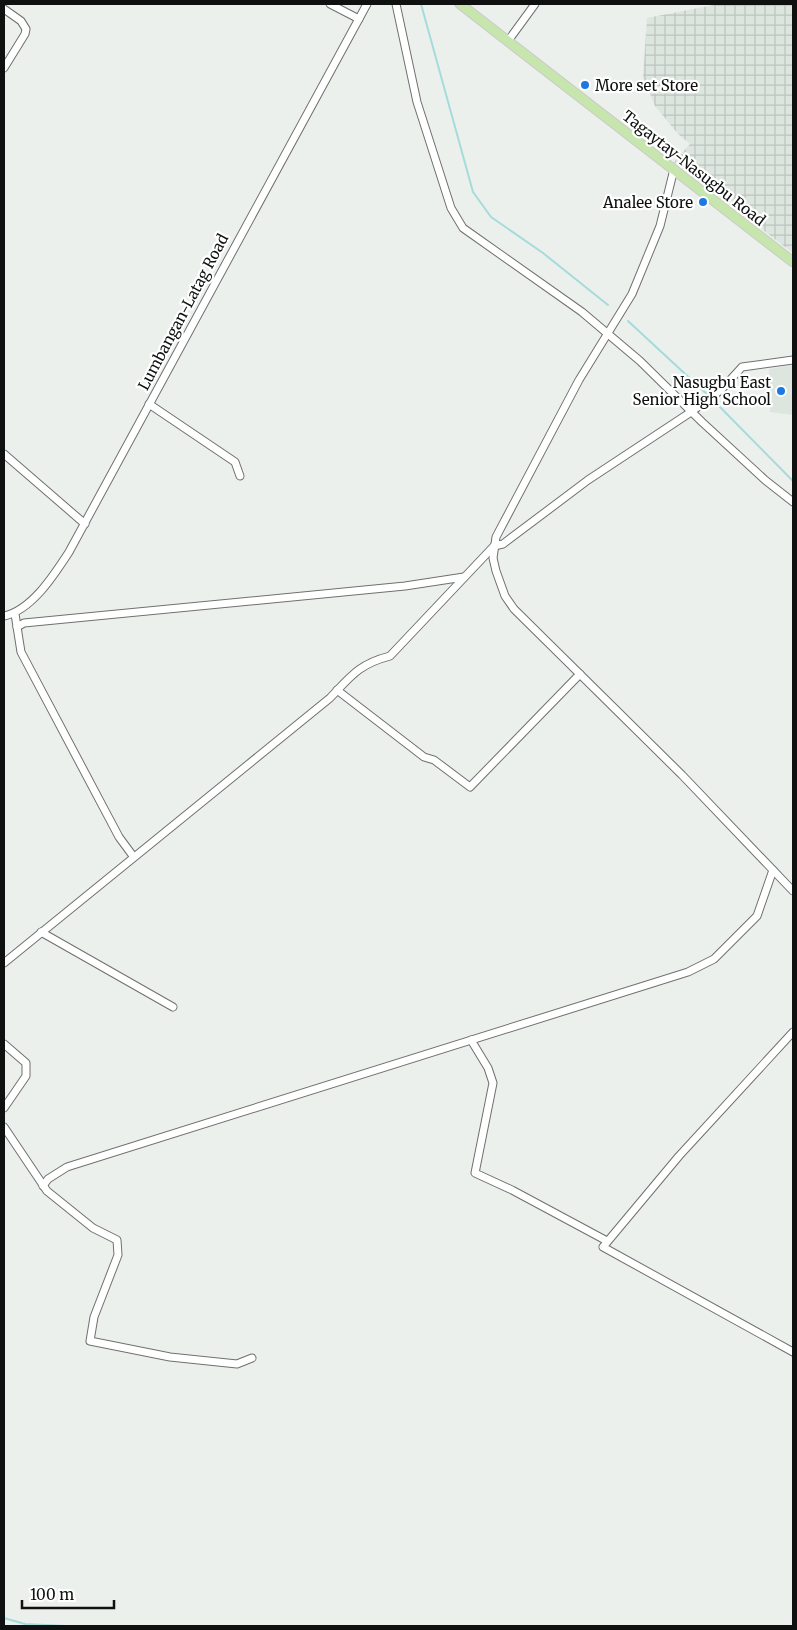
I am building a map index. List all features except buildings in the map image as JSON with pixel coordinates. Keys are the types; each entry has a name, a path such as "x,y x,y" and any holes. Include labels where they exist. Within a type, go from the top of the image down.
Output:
{"main road":[{"name":"Tagaytay-Nasugbu Road","path":"460,4 793,262"}],"street":[{"path":"330,4 359,19"},
{"name":"Lumbangan-Latag Road","path":"15,614 54,575 85,524 368,4"},
{"path":"396,4 417,102 451,208 463,228 582,312 607,332 765,480 793,502"},
{"path":"508,41 535,4"},
{"path":"4,9 22,20 26,28 25,34 4,68"},
{"path":"674,170 660,226 632,294 607,332 531,467 496,537 494,546 496,571 505,596 514,609 793,891"},
{"path":"4,963 337,690 356,671 369,662 390,656 494,546 503,544 588,480 691,412 716,393 742,367 793,360"},
{"path":"149,404 235,462 240,476"},
{"path":"4,454 85,524"},
{"path":"17,627 24,623 405,586 467,576"},
{"path":"4,616 15,614 21,652 48,699 119,837 133,856"},
{"path":"337,690 424,756 434,760 470,787 580,674"},
{"path":"43,1186 48,1179 67,1167 688,972 714,959 757,916 773,870"},
{"path":"41,932 173,1007"},
{"path":"793,1032 679,1156 603,1247 793,1352"},
{"path":"470,1040 488,1068 493,1083 475,1172 607,1242"},
{"path":"4,1044 26,1063 26,1076 4,1108"},
{"path":"4,1127 43,1186 93,1228 117,1240 118,1255 94,1317 90,1341 180,1358 237,1364 252,1358"}],"shaded area":[{"path":"719,4 793,4 793,253 674,162 690,144 678,134 655,106 643,77 647,18"},
{"name":"Nasugbu East Senior High School","path":"793,365 793,415 770,412 769,369"}],"waterway":[{"path":"421,4 473,192 491,217 543,253 608,305"},
{"path":"628,321 709,396"},
{"path":"712,399 793,481"},
{"path":"4,1618 25,1624 67,1626"}],"place":[{"name":"More set Store","path":"585,85"},
{"name":"Analee Store","path":"703,202"},
{"name":"Nasugbu East Senior High School","path":"781,391"}]}
